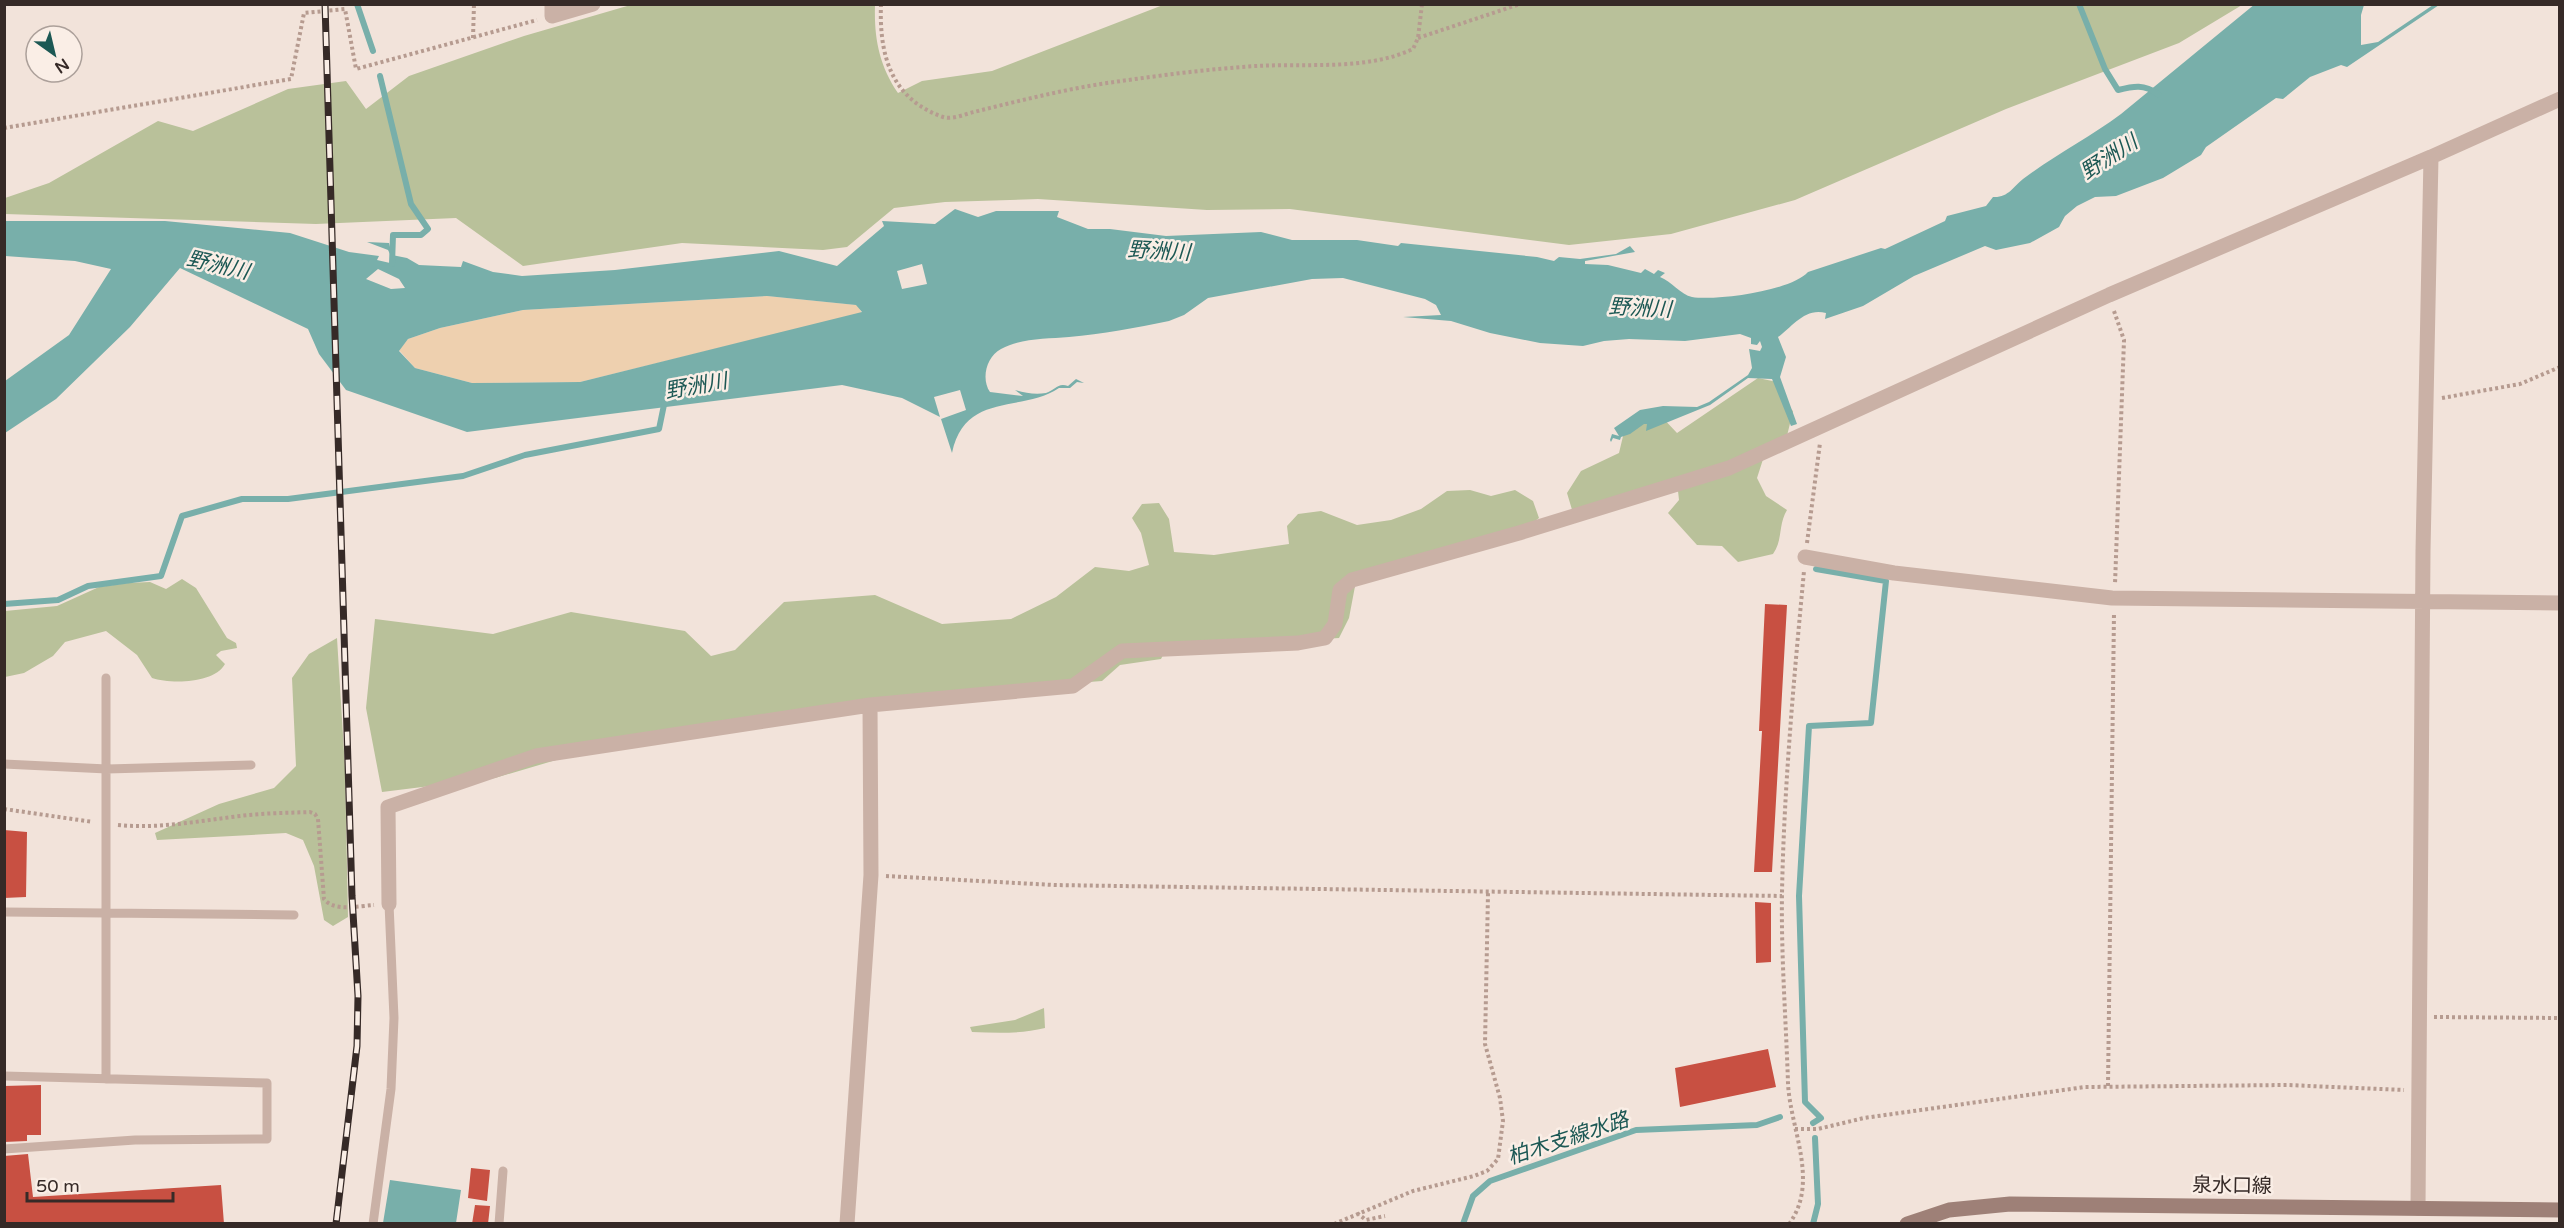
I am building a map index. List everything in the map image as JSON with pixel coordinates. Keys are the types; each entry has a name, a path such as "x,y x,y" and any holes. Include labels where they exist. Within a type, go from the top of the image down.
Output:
{"main road":[{"name":"泉水口線","path":"1907,1224 1949,1210 2010,1204 2559,1210"}],"street":[{"path":"552,10 593,4"},
{"path":"389,904 388,807 536,756 870,705 1073,686 1122,651 1298,643 1325,638 1335,624 1340,590 1352,580 1519,533 1729,468 2109,295 2431,158 2559,99"},
{"path":"2418,1208 2426,401 2431,158"},
{"path":"1805,557 1894,573 2114,598 2559,603"},
{"path":"846,1224 870,875 870,705"}],"lane":[{"path":"106,678 108,824 106,1079"},
{"path":"4,764 107,769 251,765"},
{"path":"373,1224 392,1089 394,1018 389,904"},
{"path":"4,912 294,915"},
{"path":"4,1077 267,1083 267,1139 135,1140 4,1149"},
{"path":"499,1224 503,1171"}],"path":[{"path":"473,38 474,4"},
{"path":"881,4 880,24 889,70 905,93 921,108 946,119 1037,96 1107,83 1254,66 1377,61 1413,49 1418,38 1422,4"},
{"path":"1418,38 1520,4"},
{"path":"4,128 291,79 304,13 345,9 356,69 473,38 552,10"},
{"path":"2108,1086 2114,598 2124,340 2109,295"},
{"path":"2426,401 2520,384 2559,367"},
{"path":"1789,1224 1801,1204 1803,1173 1796,1129 1788,1099 1782,896 1794,673 1821,425"},
{"path":"4,809 146,828 241,816 310,812 318,819 324,899 328,904 389,904"},
{"path":"870,875 1054,885 1782,896"},
{"path":"1334,1224 1413,1191 1487,1171 1498,1159 1503,1121 1500,1098 1485,1044 1488,893"},
{"path":"2420,1017 2559,1018"},
{"path":"1796,1129 1818,1129 1864,1118 1988,1099 2108,1086 2287,1085 2419,1090"},
{"path":"1356,1213 1366,1220 1385,1216"}],"green space":[{"path":"634,4 875,5 879,51 886,72 898,93 922,81 992,71 1163,5 2242,5 2179,43 2006,109 1795,200 1671,234 1569,245 1290,209 1207,210 1038,199 945,202 894,208 847,247 823,250 682,243 523,266 456,218 316,224 5,214 5,198 49,183 158,121 193,131 288,89 346,81 366,109 409,76 524,36"},
{"path":"1758,378 1777,382 1783,402 1793,411 1786,440 1766,450 1757,478 1766,496 1787,510 1773,554 1738,562 1722,546 1697,545 1668,513 1679,500 1678,491 1573,513 1567,493 1581,471 1619,453 1624,432 1660,415 1677,433"},
{"path":"1470,490 1491,496 1515,490 1533,501 1539,518 1526,528 1356,581 1349,618 1339,638 1166,649 1161,659 1120,665 1102,681 1024,687 590,750 495,778 382,792 366,708 375,619 493,634 571,612 685,631 711,656 735,650 784,602 875,595 942,624 1011,619 1056,597 1095,567 1129,571 1149,565 1141,533 1132,518 1142,504 1159,503 1169,519 1174,552 1214,555 1289,544 1287,526 1298,514 1321,511 1357,525 1391,520 1421,509 1447,491"},
{"path":"182,579 196,588 227,638 236,643 237,648 221,651 216,655 225,664 219,671 202,679 191,681 152,678 137,655 106,631 65,642 53,656 24,673 5,677 5,611 57,606 99,587 128,583 150,582 166,589"},
{"path":"337,638 345,768 348,917 333,926 324,920 314,866 303,840 286,833 157,840 155,833 219,804 274,788 296,766 292,678 309,654"},
{"path":"1044,1008 1045,1028 991,1033 972,1032 970,1027 1015,1020"}],"sand":[{"path":"767,296 857,305 862,313 580,382 472,383 415,368 399,350 408,339 440,328 523,310"}],"water":[{"name":"野洲川","path":"2255,4 2364,5 2361,15 2361,45 2378,42 2433,5 2439,5 2347,67 2341,65 2310,77 2283,99 2276,98 2206,147 2201,155 2163,178 2116,196 2095,197 2077,206 2065,216 2059,227 2030,243 1996,250 1985,246 1914,276 1863,306 1825,319 1826,313 1805,315 1778,337 1786,357 1780,377 1797,424 1791,426 1772,379 1748,378 1710,405 1646,431 1647,424 1644,424 1630,434 1621,437 1620,440 1613,438 1611,442 1612,434 1619,436 1614,428 1640,410 1663,406 1697,407 1709,402 1748,375 1752,368 1749,349 1760,351 1762,347 1760,341 1757,345 1751,344 1751,338 1740,334 1685,341 1629,339 1583,346 1540,343 1490,333 1451,321 1403,317 1441,315 1436,305 1425,299 1343,278 1312,279 1208,298 1184,315 1157,324 1009,345 996,353 989,363 986,381 990,392 1023,396 1015,390 1042,394 1059,386 1068,386 1076,379 1084,383 1077,382 1070,388 1059,388 1044,395 1028,400 982,412 969,420 959,433 952,453 941,419 966,410 960,390 934,397 940,417 902,398 842,385 467,432 346,390 319,354 308,329 180,268 130,327 56,399 5,433 5,381 69,335 111,269 75,261 5,256 5,221 165,221 290,233 349,252 379,256 377,260 390,263 392,258 388,250 367,242 389,243 392,255 407,258 419,265 461,267 463,261 493,272 522,276 615,270 779,251 837,266 884,226 882,221 935,224 955,209 978,217 996,211 1059,211 1057,217 1088,229 1110,229 1166,236 1261,232 1292,240 1357,240 1398,246 1401,243 1537,257 1554,261 1559,257 1580,259 1616,254 1630,246 1635,252 1585,261 1585,264 1608,265 1641,273 1645,269 1654,274 1658,270 1665,273 1660,277 1688,296 1703,298 1753,293 1786,284 1799,279 1808,272 1881,248 1885,249 1945,221 1947,216 1986,206 1993,197 2003,196 2035,170 2121,114","holes":["922,264 927,284 902,289 897,271","378,269 399,279 405,288 391,289 366,279","767,296 856,305 862,312 580,382 472,383 415,368 399,351 408,339 440,328 523,310"]},
{"path":"390,1180 461,1190 456,1223 383,1223"}],"building":[{"path":"1765,604 1787,605 1772,872 1754,872 1762,731 1759,731"},
{"path":"4,830 27,832 26,897 4,898"},
{"path":"1755,902 1771,903 1771,962 1756,963"},
{"path":"1768,1049 1776,1087 1680,1107 1675,1068"},
{"path":"41,1085 41,1135 27,1135 27,1141 4,1142 4,1086"},
{"path":"28,1154 33,1197 221,1185 224,1224 4,1224 4,1156"},
{"path":"471,1168 490,1170 487,1201 468,1198"},
{"path":"475,1205 490,1206 488,1224 472,1224"}],"waterway":[{"path":"357,4 373,51"},
{"path":"2079,4 2105,69 2118,90 2139,87 2158,94"},
{"path":"380,76 411,204 428,229 421,235 393,235 392,264"},
{"name":"野洲川","path":"4,604 58,600 88,586 161,576 182,516 242,499 288,499 463,476 525,455 659,429 665,400"},
{"path":"1813,1123 1821,1118 1805,1102 1799,896 1809,726 1871,723 1886,581 1816,569"},
{"name":"柏木支線水路","path":"1463,1224 1473,1196 1490,1181 1636,1130 1757,1125 1780,1117"},
{"path":"1813,1224 1818,1204 1815,1138"}],"railway":[{"path":"325,4 352,896 358,996 357,1046 336,1224"}]}
